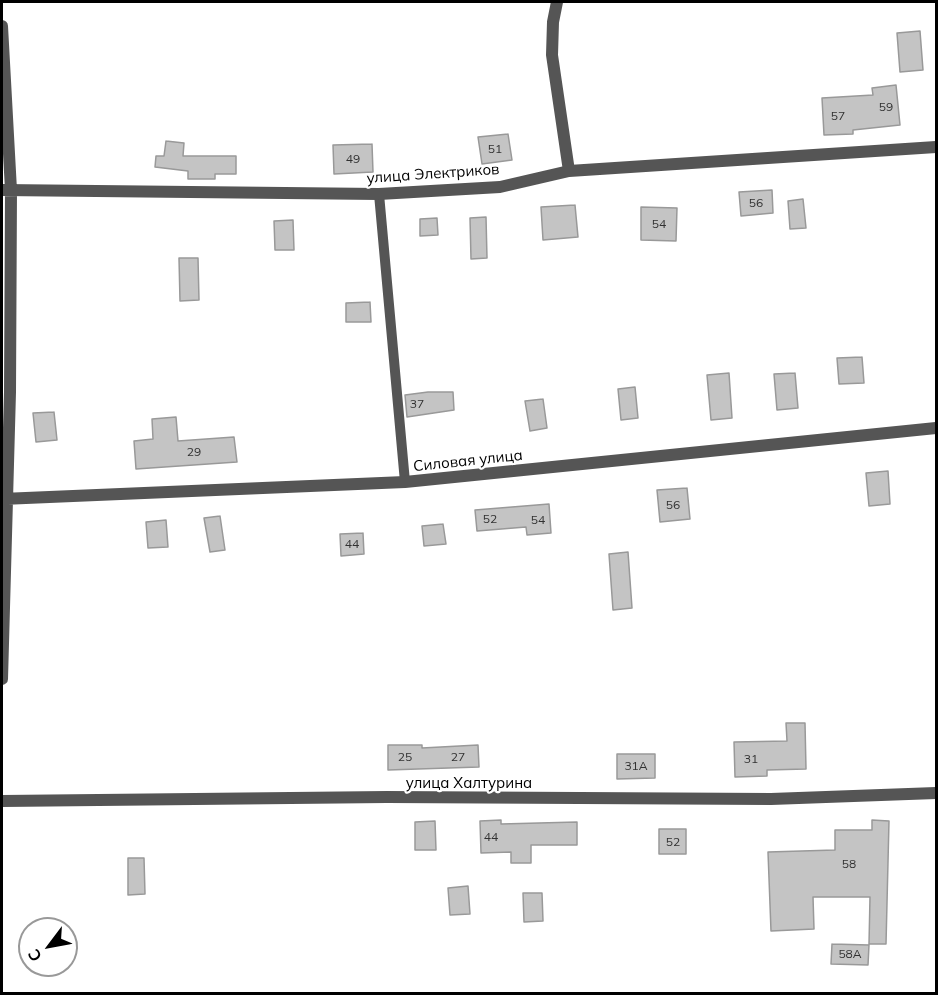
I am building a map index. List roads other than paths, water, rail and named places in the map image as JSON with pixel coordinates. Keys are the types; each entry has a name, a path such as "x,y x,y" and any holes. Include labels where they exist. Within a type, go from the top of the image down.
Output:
{"street":[{"path":"557,2 553,22 552,55 569,171"},
{"path":"2,26 6,190 2,679"},
{"name":"улица Электриков","path":"6,190 379,194 500,187 569,171 936,147"},
{"name":"Силовая улица","path":"4,499 405,482 936,428"},
{"name":"улица Халтурина","path":"2,801 387,797 771,799 936,793"}],"lane":[{"path":"379,194 405,482"}]}
